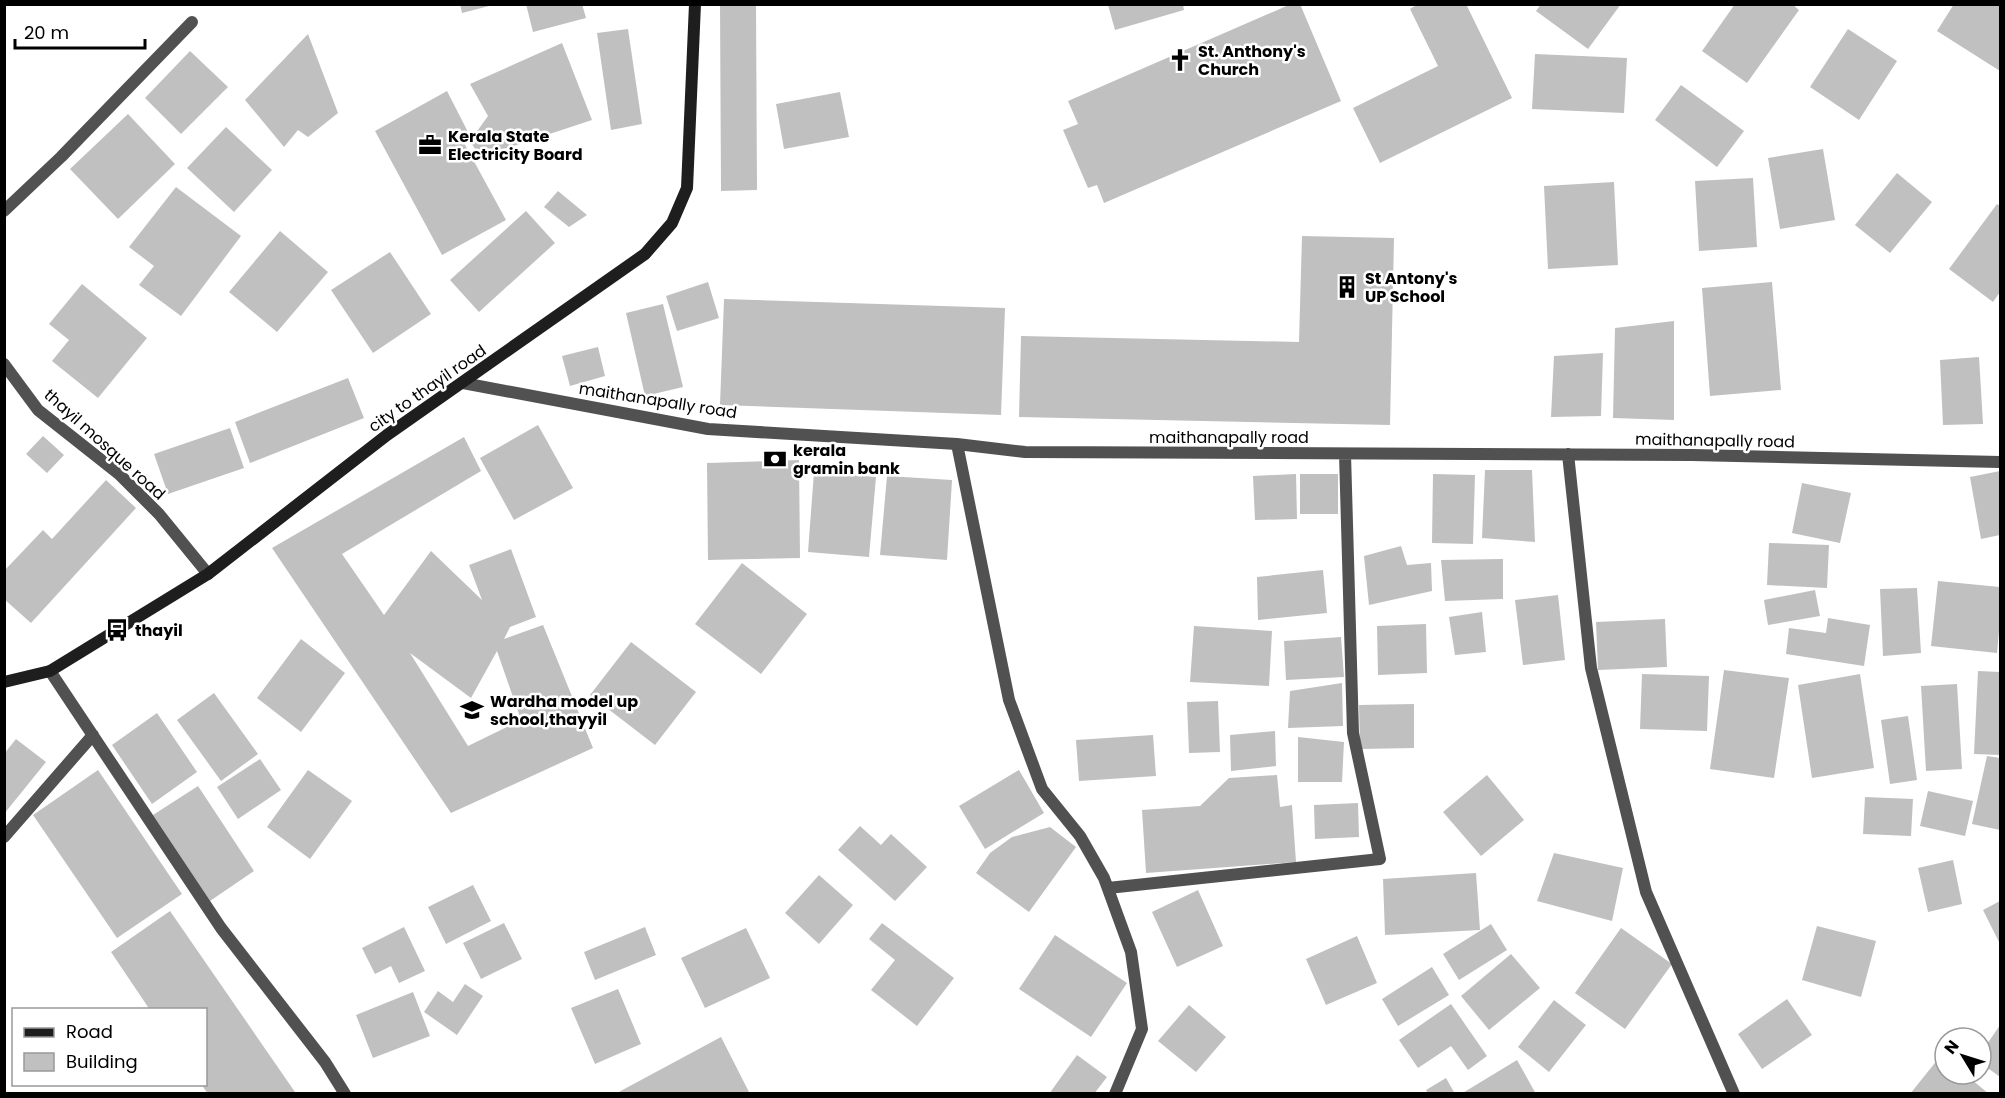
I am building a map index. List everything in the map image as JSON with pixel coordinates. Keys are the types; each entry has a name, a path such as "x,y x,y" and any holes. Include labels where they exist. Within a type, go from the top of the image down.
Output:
{"main road":[{"name":"city to thayil road","path":"4,682 50,671 208,574 387,435 645,254 672,223 687,188 694,4"}],"street":[{"path":"4,211 61,157 192,22"},
{"name":"thayil mosque road","path":"4,364 38,410 119,474 159,514 208,574"},
{"name":"maithanapally road","path":"463,383 708,429 957,444 1025,452 1568,454 2001,462"},
{"path":"957,444 1009,700 1042,789 1080,836 1104,878 1131,952 1142,1029 1115,1094"},
{"path":"1108,888 1380,859 1353,733 1345,454"},
{"path":"1568,454 1591,668 1646,892 1734,1094"},
{"path":"50,671 221,928 325,1062 345,1094"},
{"path":"4,837 93,735"}],"building":[{"path":"460,4 493,4 493,5 462,13"},
{"path":"526,4 582,4 586,18 533,32"},
{"path":"720,4 756,4 757,190 721,191"},
{"path":"1291,4 1300,4 1341,101 1104,203 1097,185 1088,188 1063,130 1078,124 1068,101"},
{"path":"1418,4 1466,4 1512,98 1380,163 1353,108 1438,66 1410,9"},
{"path":"1541,4 1621,4 1588,49 1536,11"},
{"path":"1735,4 1792,4 1799,10 1747,83 1702,51"},
{"path":"1954,4 2000,4 2000,71 1937,31"},
{"path":"1108,5 1183,5 1184,10 1115,30"},
{"path":"628,29 642,124 611,130 597,33"},
{"path":"1848,29 1897,61 1859,120 1810,87"},
{"path":"308,34 338,113 308,137 298,130 284,147 245,100"},
{"path":"562,43 592,120 480,157 470,141 488,116 470,84"},
{"path":"190,51 228,87 181,134 145,98"},
{"path":"1535,54 1627,58 1624,113 1532,109"},
{"path":"1681,85 1744,131 1717,167 1655,120"},
{"path":"447,91 469,134 464,143 506,220 442,255 375,131"},
{"path":"840,92 849,137 784,149 776,104"},
{"path":"128,114 175,164 118,219 70,169"},
{"path":"226,127 272,170 234,212 187,168"},
{"path":"1823,149 1835,220 1780,229 1768,158"},
{"path":"1897,173 1932,202 1890,253 1855,225"},
{"path":"1753,178 1757,247 1699,251 1695,181"},
{"path":"1614,182 1618,265 1548,269 1544,186"},
{"path":"176,187 241,236 181,316 139,285 154,266 129,247"},
{"path":"558,191 587,215 569,227 544,207"},
{"path":"1997,204 2000,206 2000,292 1993,302 1949,269"},
{"path":"526,211 555,243 479,312 450,280"},
{"path":"280,231 328,272 277,332 229,292"},
{"name":"St Antony's UP School","path":"1302,236 1394,238 1390,425 1019,417 1021,336 1299,342"},
{"path":"390,252 431,314 373,353 331,290"},
{"path":"708,282 719,318 677,331 666,296"},
{"path":"1772,282 1781,390 1710,396 1702,288"},
{"path":"82,284 147,338 98,398 52,361 69,340 49,324"},
{"path":"724,299 1005,308 1001,415 720,405"},
{"path":"663,304 683,387 645,396 626,313"},
{"path":"1674,321 1674,420 1613,418 1615,328"},
{"path":"598,347 605,376 570,386 562,356"},
{"path":"1603,353 1601,416 1551,417 1554,356"},
{"path":"1979,357 1983,424 1943,425 1940,360"},
{"path":"348,378 364,418 250,463 235,422"},
{"path":"538,425 573,488 514,520 480,458"},
{"path":"230,428 244,468 168,494 154,454"},
{"path":"43,436 64,455 47,473 26,454"},
{"path":"464,437 481,471 342,554 384,615 431,551 482,600 469,565 511,549 536,617 510,627 504,639 543,625 593,748 451,813 272,548","holes":["497,651 521,720 468,746 410,653 471,698"]},
{"path":"799,460 800,558 708,560 707,463"},
{"path":"1485,470 1532,470 1535,542 1482,538"},
{"path":"2000,471 2000,535 1981,539 1970,477"},
{"path":"814,472 876,477 869,557 808,552"},
{"path":"1296,474 1297,519 1255,520 1253,476"},
{"path":"1300,474 1338,474 1338,514 1300,514"},
{"path":"1433,474 1475,475 1473,544 1432,543"},
{"path":"887,476 952,480 947,560 880,555"},
{"path":"106,480 136,508 31,623 4,599 4,571 43,530 52,539"},
{"path":"1802,483 1851,493 1840,543 1792,533"},
{"path":"1769,543 1829,545 1827,588 1767,585"},
{"path":"1401,546 1407,565 1431,563 1432,591 1369,605 1364,556"},
{"path":"1503,559 1503,599 1445,601 1441,560"},
{"path":"742,563 807,614 761,674 695,624"},
{"path":"1323,570 1327,613 1258,620 1257,577"},
{"path":"1938,581 2000,587 1997,653 1931,646"},
{"path":"1917,588 1921,653 1883,656 1880,589"},
{"path":"1815,590 1820,616 1768,625 1764,600"},
{"path":"1558,595 1565,660 1523,665 1515,600"},
{"path":"1482,612 1486,652 1455,655 1449,617"},
{"path":"1828,618 1870,625 1864,666 1786,654 1789,628 1826,633"},
{"path":"1665,619 1667,667 1598,670 1596,622"},
{"path":"1426,624 1427,673 1378,675 1377,626"},
{"path":"1194,626 1272,631 1269,686 1190,682"},
{"path":"1341,637 1344,677 1286,680 1284,641"},
{"path":"301,639 345,673 301,732 257,698"},
{"path":"631,642 696,692 655,745 590,695"},
{"path":"1724,670 1789,678 1774,778 1710,769"},
{"path":"1978,671 2000,672 2000,755 1974,754"},
{"path":"1642,674 1709,676 1707,731 1640,729"},
{"path":"1860,674 1874,768 1812,778 1798,685"},
{"path":"1342,683 1343,726 1288,728 1290,691"},
{"path":"1957,684 1962,769 1926,771 1921,686"},
{"path":"214,693 258,754 221,781 177,720"},
{"path":"1218,701 1220,752 1189,753 1187,702"},
{"path":"1414,704 1414,748 1360,749 1359,705"},
{"path":"157,713 197,772 152,804 112,745"},
{"path":"1908,716 1917,780 1890,784 1881,720"},
{"path":"1275,731 1276,766 1231,771 1230,735"},
{"path":"1153,735 1156,776 1079,781 1076,740"},
{"path":"1298,737 1344,742 1342,782 1298,782"},
{"path":"16,739 46,762 4,814 4,754"},
{"path":"1987,756 2000,758 2000,830 1972,824"},
{"path":"260,759 281,790 238,819 217,787"},
{"path":"98,770 182,894 117,938 33,815"},
{"path":"308,770 352,801 310,859 267,827"},
{"path":"1019,770 1044,813 985,849 959,806"},
{"path":"1277,775 1280,807 1292,805 1296,862 1146,873 1142,810 1200,806 1229,778"},
{"path":"1487,775 1524,820 1481,856 1443,812"},
{"path":"198,786 254,871 210,901 153,815"},
{"path":"1928,791 1973,801 1965,836 1920,826"},
{"path":"1865,797 1913,799 1911,836 1863,834"},
{"path":"1358,803 1359,837 1315,839 1314,805"},
{"path":"860,826 881,845 891,834 927,867 895,901 838,850"},
{"path":"1050,827 1076,847 1029,912 976,873 990,853 1012,837"},
{"path":"1554,853 1623,868 1612,921 1537,901"},
{"path":"1953,860 1962,904 1928,912 1918,868"},
{"path":"1476,873 1480,930 1385,935 1383,879"},
{"path":"819,875 853,905 819,944 785,913"},
{"path":"473,885 491,921 446,944 428,907"},
{"path":"1198,890 1223,946 1177,967 1152,912"},
{"path":"2000,901 2000,944 1983,910"},
{"path":"170,911 295,1092 292,1094 208,1094 202,1086 207,1086 207,1008 149,1008 111,952"},
{"path":"504,923 522,959 481,979 463,943"},
{"path":"882,923 954,978 917,1026 871,990 895,960 869,939"},
{"path":"1491,924 1507,950 1459,980 1443,954"},
{"path":"1817,926 1876,941 1861,997 1802,980"},
{"path":"404,927 425,971 399,983 391,966 375,974 362,948"},
{"path":"645,927 656,955 595,980 584,952"},
{"path":"746,928 770,978 705,1008 681,958"},
{"path":"1621,928 1672,964 1625,1029 1575,993"},
{"path":"1055,935 1127,983 1091,1037 1019,989"},
{"path":"1357,936 1377,983 1326,1005 1306,959"},
{"path":"1511,954 1540,988 1489,1030 1461,996"},
{"path":"1432,967 1449,995 1398,1026 1382,999"},
{"path":"465,984 483,996 457,1035 424,1012 438,991 453,1002"},
{"path":"618,989 641,1044 595,1064 571,1008"},
{"path":"413,992 430,1036 373,1058 356,1015"},
{"path":"1787,999 1812,1035 1762,1069 1738,1034"},
{"path":"1554,1000 1586,1025 1549,1072 1518,1047"},
{"path":"1451,1004 1487,1056 1468,1070 1451,1046 1418,1068 1399,1040"},
{"path":"1189,1005 1226,1037 1196,1072 1158,1041"},
{"path":"2000,1025 2000,1077 1993,1072 1993,1035"},
{"path":"721,1037 750,1094 615,1094"},
{"path":"1077,1055 1107,1077 1094,1094 1049,1094"},
{"path":"1517,1060 1536,1094 1461,1094"},
{"path":"1933,1065 1933,1086 1979,1086 1989,1094 1910,1094"},
{"path":"1446,1078 1455,1094 1428,1094 1426,1090"}],"place":[{"name":"St. Anthony's Church","path":"1180,60"},
{"name":"Kerala State Electricity Board","path":"430,145"},
{"name":"St Antony's UP School","path":"1347,287"},
{"name":"kerala gramin bank","path":"775,459"},
{"name":"thayil","path":"117,630"},
{"name":"Wardha model up school,thayyil","path":"472,710"}]}
